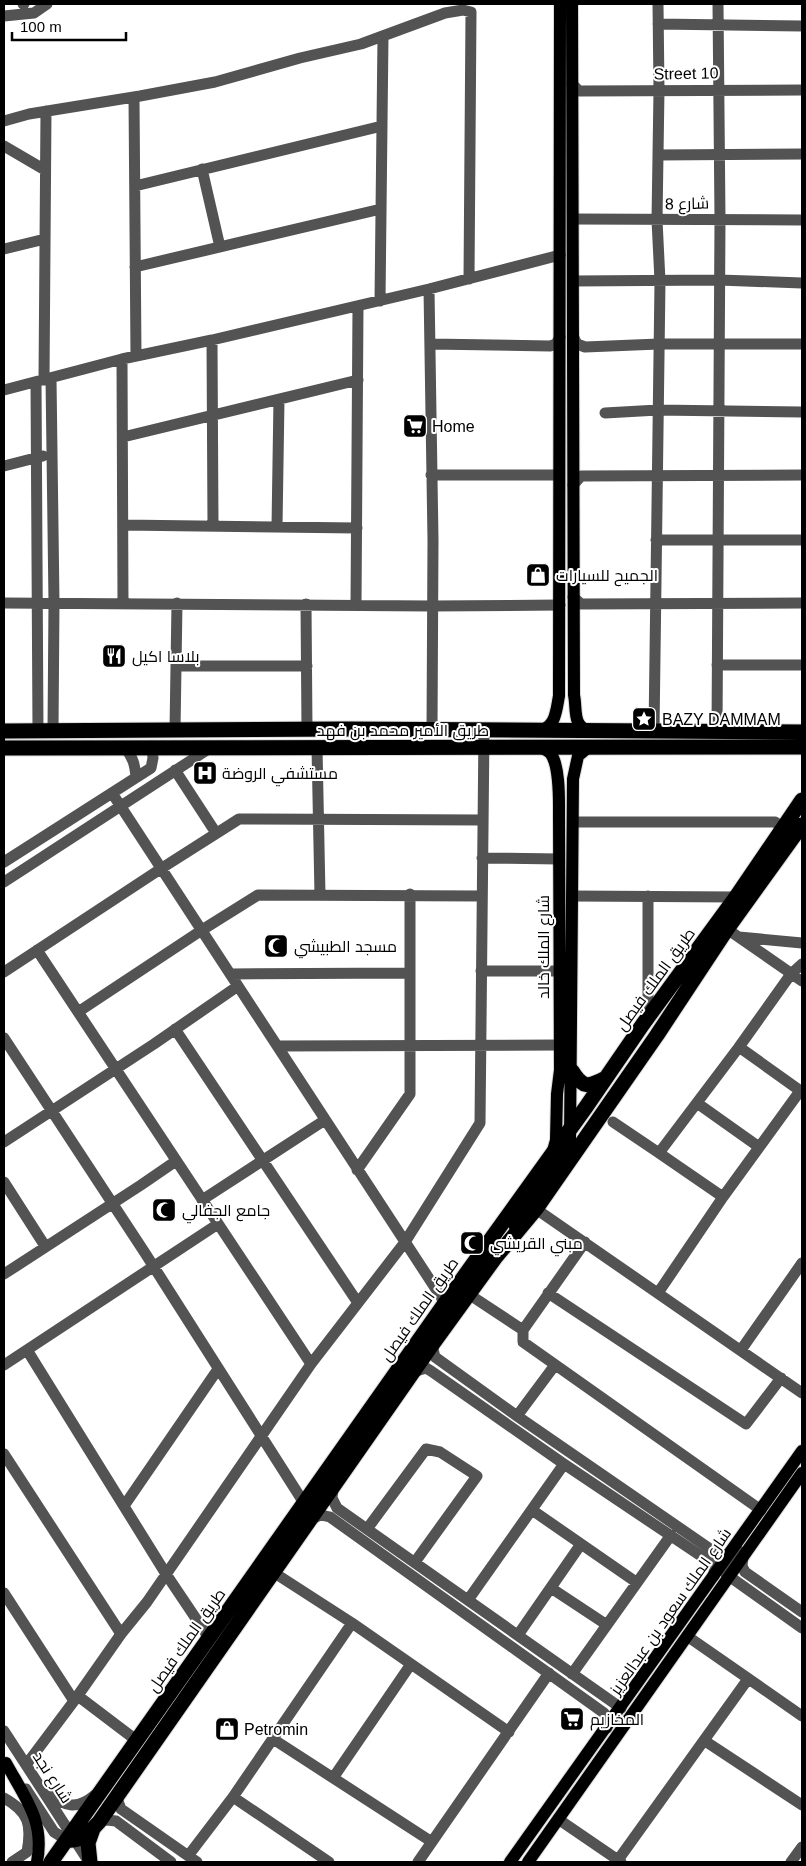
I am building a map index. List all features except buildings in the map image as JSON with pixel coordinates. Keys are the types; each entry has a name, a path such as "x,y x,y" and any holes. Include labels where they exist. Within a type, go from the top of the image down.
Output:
{"highway":[{"name":"طريق الأمير محمد بن فهد","path":"4,731 484,730 590,746 802,747"},
{"name":"طريق الأمير محمد بن فهد","path":"4,748 484,747 589,731 802,732"},
{"name":"طريق الملك فيصل","path":"71,1838 85,1836 96,1826 432,1345 496,1258 536,1209 695,977 733,933 796,829 802,800"},
{"name":"طريق الملك فيصل","path":"51,1862 71,1838 136,1740 571,1128 579,1105 606,1078 736,897 796,829"},
{"path":"579,1105 594,1107 601,1103 648,1035 695,977"},
{"path":"572,1071 580,1082 586,1085 593,1085 606,1078"},
{"path":"90,1862 88,1842 96,1826"}],"main road":[{"path":"560,4 560,255 566,337 573,485 574,703 568,709 560,706 559,696 559,475 566,337 573,281 572,4"},
{"path":"560,137 565,167 566,214 568,218 573,219"},
{"path":"574,695 577,722 582,729 589,731"},
{"path":"538,738 552,724 559,696"},
{"name":"شارع الملك خالد","path":"538,738 552,756 558,778 560,1050 556,1133 551,1156"},
{"name":"شارع الملك خالد","path":"579,1105 572,1071 573,779 578,756 590,746"},
{"path":"558,778 559,770 566,767 572,770 573,779"},
{"path":"560,1050 563,1071 563,1093 565,1098 579,1105"},
{"path":"496,1258 511,1230 566,1152 570,1141 571,1128"},
{"name":"شارع الملك سعود بن عبدالعزيز","path":"528,1862 729,1577 737,1555 758,1515 802,1451"},
{"name":"شارع الملك سعود بن عبدالعزيز","path":"510,1862 714,1576 737,1555 802,1473"},
{"path":"594,1768 603,1748 624,1718 625,1713 621,1708"},
{"path":"5,1761 36,1818 39,1834 37,1862"}],"street":[{"path":"4,16 34,13 47,4"},
{"path":"654,732 660,281 657,220 658,4"},
{"path":"717,731 720,219 718,4"},
{"path":"4,121 29,114 215,82 300,58 361,44 445,13 463,10 471,12 469,279"},
{"path":"658,24 802,26"},
{"path":"380,300 383,36"},
{"name":"Street 10","path":"572,84 579,91 802,90"},
{"path":"134,97 136,356"},
{"path":"46,111 44,380 36,457 38,602 46,731"},
{"path":"135,186 382,126"},
{"path":"4,146 45,170"},
{"path":"658,155 802,154"},
{"path":"202,170 220,247"},
{"path":"135,267 381,209"},
{"name":"شارع 8","path":"573,219 802,220"},
{"path":"4,249 45,239"},
{"path":"4,390 122,359 358,306 560,255"},
{"path":"573,281 719,280 802,283"},
{"path":"429,289 433,540 432,730"},
{"path":"356,605 358,306"},
{"path":"430,344 553,346 566,337 585,347 659,344 802,344"},
{"path":"212,340 213,526"},
{"path":"122,359 123,603"},
{"path":"44,380 52,455 54,602 46,731"},
{"path":"123,437 358,380"},
{"path":"276,527 279,399"},
{"path":"605,413 658,410 802,412"},
{"path":"4,466 36,457 52,455"},
{"path":"573,485 582,476 802,474"},
{"path":"431,475 559,475"},
{"path":"124,524 357,528"},
{"path":"656,540 802,540"},
{"path":"573,596 581,604 802,603"},
{"path":"4,602 432,606 560,605"},
{"path":"175,730 177,603"},
{"path":"306,604 307,730"},
{"path":"718,665 802,665"},
{"path":"176,666 307,666"},
{"path":"26,1765 76,1699 121,1634 147,1602 311,1364 405,1242 480,1122 484,730"},
{"path":"4,882 211,747"},
{"path":"317,747 320,895"},
{"path":"125,748 135,764 136,778"},
{"path":"4,862 151,768 152,748"},
{"path":"175,770 216,834"},
{"path":"112,793 445,1303"},
{"path":"4,972 239,819 482,820"},
{"path":"573,822 774,822 796,829"},
{"path":"482,858 559,859"},
{"path":"357,1170 410,1094 410,894"},
{"path":"78,1012 258,895 410,894 481,896"},
{"path":"572,896 736,897"},
{"path":"648,896 648,1004 654,1009"},
{"path":"733,933 802,943"},
{"path":"733,933 802,981"},
{"path":"37,950 311,1364"},
{"path":"659,1153 739,1048 791,974 802,964"},
{"path":"481,971 559,971"},
{"path":"231,974 410,973"},
{"path":"4,1142 238,986"},
{"path":"175,1029 358,1303"},
{"path":"4,1038 154,1267 304,1503"},
{"path":"278,1046 480,1046 560,1050"},
{"path":"658,1293 723,1197 801,1092 739,1048"},
{"path":"697,1103 760,1147"},
{"path":"202,1200 325,1120"},
{"path":"613,1122 723,1197"},
{"path":"4,1274 176,1161"},
{"path":"4,1182 45,1246"},
{"path":"536,1209 802,1393"},
{"path":"4,1365 218,1224"},
{"path":"585,1242 523,1330 523,1342 758,1515 746,1540 726,1570 726,1574 802,1628"},
{"path":"741,1350 802,1263"},
{"path":"548,1293 746,1424 781,1378"},
{"path":"470,1295 523,1330"},
{"path":"432,1345 435,1357 698,1547 712,1565 714,1576"},
{"path":"27,1350 166,1574 209,1638"},
{"path":"517,1416 555,1365"},
{"path":"413,1372 426,1368 564,1464 671,1535 720,1554 737,1555 745,1572 802,1612"},
{"path":"124,1506 218,1369"},
{"path":"451,1385 459,1374"},
{"path":"367,1529 426,1449 440,1452 477,1476 415,1562"},
{"path":"4,1454 121,1634"},
{"path":"468,1600 564,1464"},
{"path":"333,1489 332,1498 337,1508 621,1708"},
{"path":"532,1510 636,1582"},
{"path":"311,1519 321,1515 330,1517 604,1713 608,1719 607,1728"},
{"path":"572,1674 671,1535"},
{"path":"518,1635 581,1544"},
{"path":"274,1572 352,1623 508,1732"},
{"path":"551,1588 607,1625"},
{"path":"4,1593 76,1699 136,1740"},
{"path":"96,1826 112,1820 127,1822 193,1859 352,1623"},
{"path":"687,1636 802,1716"},
{"path":"333,1778 411,1664"},
{"path":"418,1862 549,1673"},
{"path":"558,1819 619,1861 748,1679"},
{"name":"شارع نجد","path":"4,1731 71,1838"},
{"path":"273,1739 432,1842"},
{"path":"705,1741 802,1805"},
{"name":"شارع نجد","path":"5,1761 54,1832 71,1838"},
{"path":"40,1787 58,1801 71,1805 85,1803 102,1789"},
{"path":"116,1796 127,1822 172,1862"},
{"path":"233,1797 328,1862"},
{"path":"4,1798 13,1803 25,1815 30,1825 28,1852 12,1862"},
{"path":"71,1838 90,1862"},
{"path":"791,1862 802,1846"}],"place":[{"name":"Home","path":"415,426"},
{"name":"الجميح للسيارات","path":"538,575"},
{"name":"بلاسا اكيل","path":"114,656"},
{"name":"BAZY DAMMAM","path":"644,719"},
{"name":"مستشفي الروضة","path":"205,773"},
{"name":"مسجد الطبيشي","path":"276,946"},
{"name":"جامع الجفالي","path":"164,1210"},
{"name":"مبني القريشي","path":"472,1243"},
{"name":"المخازيم","path":"572,1719"},
{"name":"Petromin","path":"227,1729"}]}
